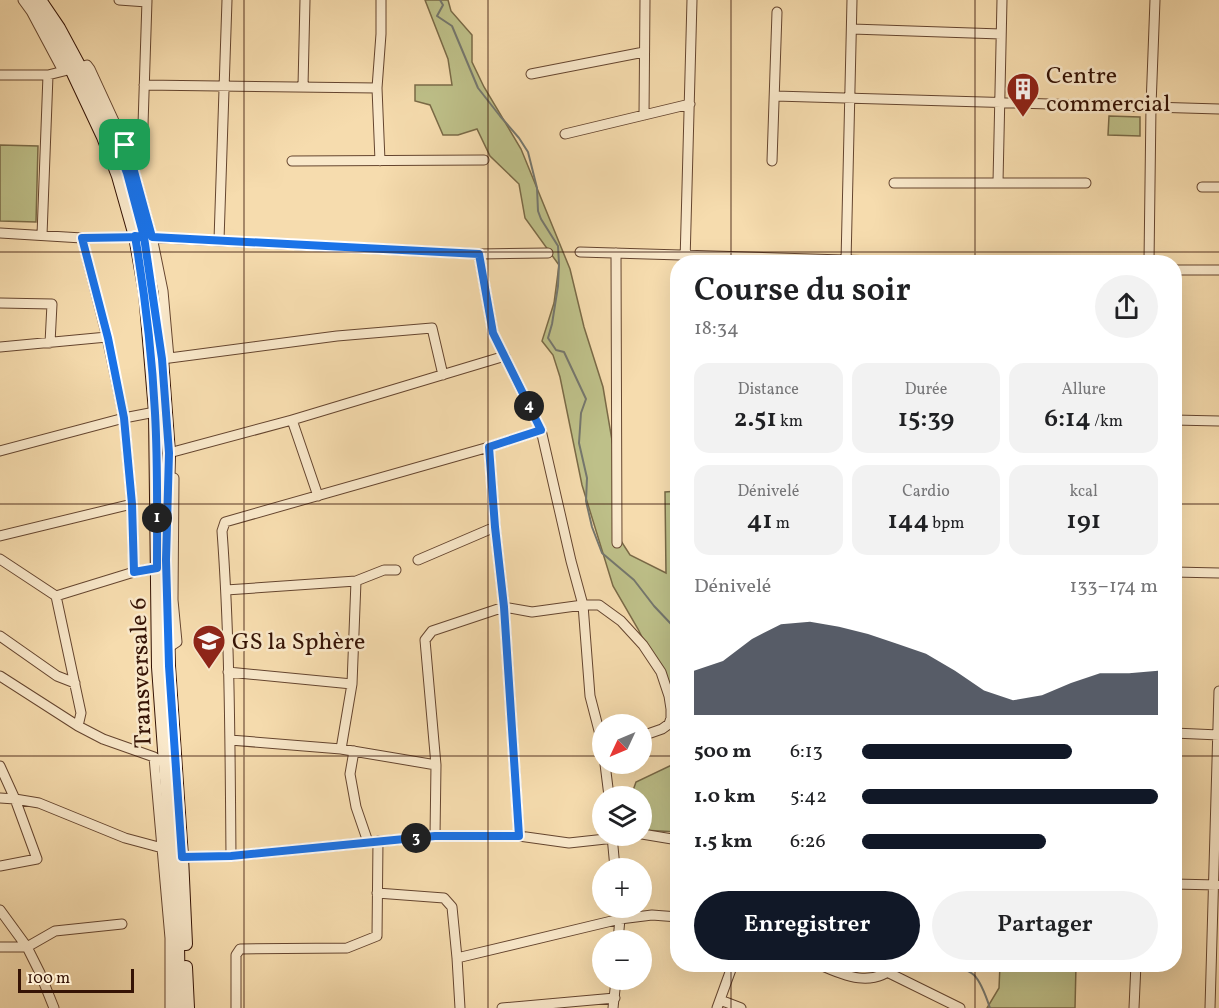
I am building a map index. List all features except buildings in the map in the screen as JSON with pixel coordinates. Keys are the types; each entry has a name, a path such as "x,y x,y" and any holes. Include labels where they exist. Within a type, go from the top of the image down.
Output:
{"main road":[{"name":"Transversale 6","path":"30,0 51,31 71,69 103,137 144,237 145,293 165,562 172,923 179,1008"},
{"name":"Transversale 6","path":"40,0 59,28 71,69 122,147 144,237 166,358 172,452 158,667 159,761 172,852 188,1008"}],"street":[{"path":"0,75 48,75 71,69 23,0"},
{"path":"119,0 147,1 143,124"},
{"path":"219,240 227,0"},
{"path":"303,87 305,0"},
{"path":"380,161 378,88 381,0"},
{"path":"644,115 645,0"},
{"path":"685,255 692,0"},
{"path":"846,255 852,0"},
{"path":"998,182 1002,0"},
{"path":"1149,255 1155,0"},
{"path":"772,161 777,12"},
{"path":"852,29 1001,34"},
{"path":"531,74 644,52"},
{"path":"42,235 48,75"},
{"path":"144,85 378,88"},
{"path":"775,96 1219,109"},
{"path":"565,134 690,104"},
{"path":"292,161 484,160"},
{"path":"894,183 1086,183"},
{"path":"1202,187 1219,187"},
{"path":"0,233 82,238 144,237 219,240 479,254 549,253"},
{"path":"82,238 108,338 124,418 132,504 134,572"},
{"path":"580,252 670,258"},
{"path":"479,254 493,333 541,430 583,605 590,696 595,714"},
{"path":"616,254 617,543"},
{"path":"1182,270 1219,270"},
{"path":"0,303 52,304 50,343"},
{"path":"166,358 337,336 432,328 443,375"},
{"path":"0,347 108,338"},
{"path":"172,452 292,420 505,356"},
{"path":"0,451 155,412"},
{"path":"292,420 318,496"},
{"path":"1182,420 1219,421"},
{"path":"231,856 226,590 222,531 225,522 541,430"},
{"path":"489,447 504,607 519,836"},
{"path":"0,536 132,504"},
{"path":"418,560 495,527"},
{"path":"0,559 56,596 81,713 78,726"},
{"path":"56,596 165,562"},
{"path":"226,590 356,581 384,570 396,570"},
{"path":"1182,572 1219,573"},
{"path":"341,749 352,684 356,581"},
{"path":"435,836 436,765 425,640 432,631 504,607 532,612 599,605 621,621 643,645 661,672 670,705"},
{"path":"0,636 57,676 75,683"},
{"path":"228,672 352,684"},
{"path":"0,676 78,726 159,761"},
{"path":"1210,1008 1216,885 1219,691"},
{"path":"652,732 662,729 670,721"},
{"path":"1182,733 1219,735"},
{"path":"230,740 341,749 436,765"},
{"path":"236,1008 236,955 240,950 347,948 377,936 377,892 373,842 356,807 351,774 354,751"},
{"path":"0,766 37,859 0,866"},
{"path":"0,798 39,804 125,838 172,852 231,856 435,836 519,836 569,843 592,840"},
{"path":"652,836 670,839"},
{"path":"1182,884 1216,885"},
{"path":"377,892 444,898 452,907 460,1008"},
{"path":"0,910 27,947 54,1008"},
{"path":"457,958 620,919 652,915 670,916"},
{"path":"619,930 620,919"},
{"path":"0,947 27,947 55,931 122,924"},
{"path":"170,1008 174,938"},
{"path":"730,972 718,1004 741,1008"},
{"path":"839,972 868,979 889,973 960,1008"},
{"path":"1134,1008 1136,972"},
{"path":"502,1008 614,1003"}],"green space":[{"path":"425,0 448,0 451,11 472,35 472,62 484,87 521,149 570,269 584,327 603,387 614,452 621,541 630,555 666,573 665,492 670,492 670,711 661,675 613,586 582,485 560,377 553,355 542,341 554,303 559,265 525,218 519,184 490,156 477,129 458,135 443,135 430,105 415,101 415,85 452,85 448,59"},
{"path":"1109,116 1140,117 1140,136 1108,135"},
{"path":"0,145 38,146 36,222 0,221"},
{"path":"670,766 670,832 652,831 652,786 635,786 636,782"},
{"path":"1000,972 1076,972 1075,1008 987,1008 999,988"}],"waterway":[{"path":"440,0 443,5 437,16 452,26 478,88 528,152 537,188 538,211 558,246 558,286 548,338 556,350 564,352 586,399 581,413 579,443 587,478 586,501 592,527 602,553 634,580 670,623"},
{"path":"970,972 977,978 990,1008"}],"place":[{"name":"Centre commercial","path":"1023,118"},
{"name":"GS la Sphère","path":"209,670"}],"route":[{"path":"125,145 118,149 127,173 144,237 135,236 82,238 108,338 124,418 132,504 134,572 157,568 157,456 152,360 145,293 135,236 144,237 162,359 169,453 166,560 169,666 182,857 231,856 435,836 519,836 504,607 489,447 541,430 493,333 479,254 152,237 125,145"}]}
